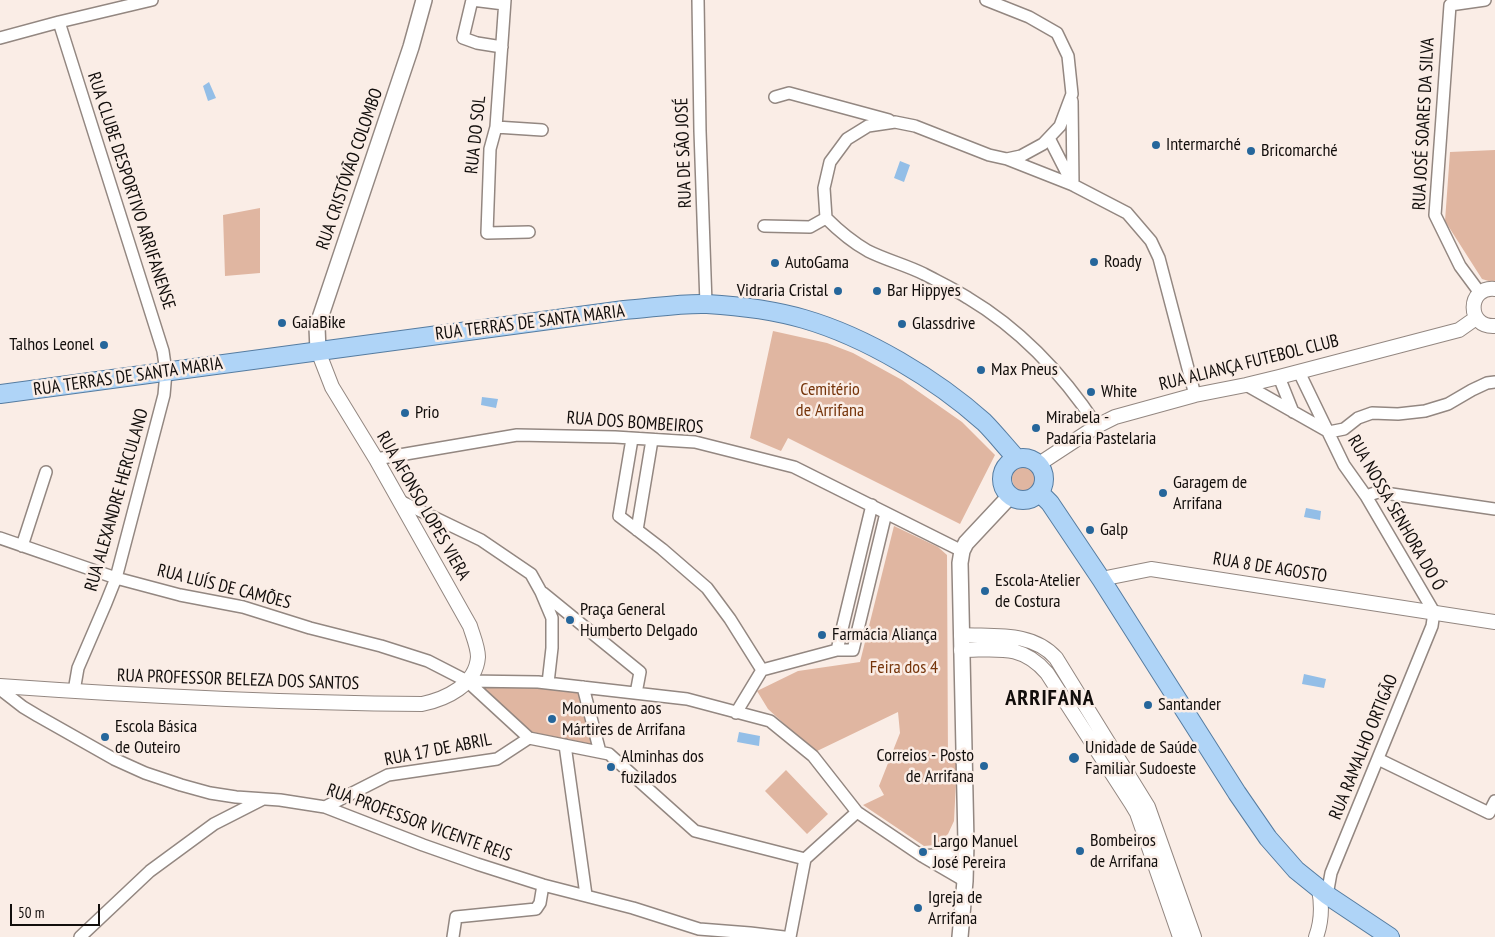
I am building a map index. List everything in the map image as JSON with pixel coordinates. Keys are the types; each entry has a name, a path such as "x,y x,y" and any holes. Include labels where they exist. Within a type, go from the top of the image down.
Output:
{"main road":[{"name":"RUA CRISTÓVÃO COLOMBO","path":"318,351 317,327 412,47 424,0"},
{"name":"RUA TERRAS DE SANTA MARIA","path":"0,394 624,310 706,304 762,310 805,320 840,332 874,348 937,385 962,404 985,423 1017,459"},
{"path":"1029,458 1039,464 1045,482 1040,493 1029,500 1010,496 1002,479 1006,466 1017,459 1029,458"},
{"path":"1040,493 1050,503 1101,579 1237,793 1268,838 1296,870 1323,892 1390,937"},
{"path":"960,937 966,843 960,563 962,551 966,543 1010,496"}],"street":[{"path":"0,38 152,0"},
{"path":"502,47 463,38 472,0 504,2"},
{"name":"RUA DE SÃO JOSÉ","path":"698,0 700,140 706,304"},
{"path":"986,0 1029,17 1057,33 1068,56 1072,94 1073,185"},
{"path":"1447,3 1485,0"},
{"name":"RUA DO SOL","path":"504,2 496,128 490,149 487,233 529,232"},
{"name":"RUA JOSÉ SOARES DA SILVA","path":"1447,3 1435,214 1460,266 1480,293"},
{"name":"RUA CLUBE DESPORTIVO ARRIFANENSE","path":"59,22 163,351 166,372"},
{"path":"775,98 789,93 915,126 1073,185 1127,213 1151,241 1158,258 1195,395"},
{"path":"1007,159 1021,156 1043,144 1049,138 1060,126 1072,94"},
{"path":"895,122 868,126 847,139 830,162 824,188 826,218 847,238 869,252 922,273 968,297 1000,320 1034,350 1083,406 1097,426"},
{"path":"496,128 542,130"},
{"path":"1049,138 1073,185"},
{"path":"764,226 810,227 826,218"},
{"path":"1495,289 1480,293 1473,307 1476,318 1486,325 1495,326"},
{"name":"RUA ALIANÇA FUTEBOL CLUB","path":"1039,464 1097,426 1115,417 1195,395 1279,378 1459,330 1476,318"},
{"name":"RUA AFONSO LOPES VIERA","path":"318,351 332,387 376,459 470,626 478,656 475,670 467,681"},
{"name":"RUA ALEXANDRE HERCULANO","path":"74,691 78,668 116,578 164,395 166,372"},
{"name":"RUA NOSSA SENHORA DO Ó","path":"1299,372 1344,465 1366,496 1434,612"},
{"path":"1279,378 1293,412"},
{"path":"1329,432 1344,429 1358,418 1372,413 1398,414 1425,411 1448,404 1472,390 1487,383 1495,382"},
{"name":"RUA NOSSA SENHORA DO Ó","path":"1246,385 1329,432"},
{"name":"RUA DOS BOMBEIROS","path":"376,459 517,435 615,437 695,442 794,468 962,551"},
{"path":"632,439 619,516 707,588 730,619 762,670"},
{"path":"637,530 652,440"},
{"path":"22,546 46,472"},
{"path":"1366,496 1378,492 1495,509"},
{"path":"400,502 481,540 531,574 552,618 552,648 548,683"},
{"path":"837,650 872,505"},
{"path":"736,713 762,670 837,650 854,650 886,513"},
{"name":"RUA LUÍS DE CAMÕES","path":"0,538 116,578 180,595 243,607 310,628 381,646 428,661 467,681"},
{"name":"RUA 8 DE AGOSTO","path":"1101,579 1151,569 1495,622"},
{"path":"541,592 640,672 636,688"},
{"path":"850,596 865,599"},
{"name":"RUA RAMALHO ORTIGÃO","path":"1323,892 1432,626 1434,612"},
{"path":"961,643 1018,638 1029,640 1049,651 1056,658 1148,807 1194,937"},
{"path":"961,643 1015,651 1032,658 1047,673 1134,808 1180,937"},
{"path":"467,681 538,682 687,699 770,721 813,756 857,812 922,856 965,881"},
{"path":"467,681 529,738 609,754 695,832 805,859"},
{"name":"RUA PROFESSOR BELEZA DOS SANTOS","path":"0,688 327,704 422,704 436,702 448,696 467,681"},
{"path":"582,687 600,752"},
{"name":"RUA PROFESSOR VICENTE REIS","path":"0,688 23,707 60,730 114,759 145,773 181,785 210,793 236,797 308,803 325,807 450,854 544,885 633,908 715,934 750,933 784,937"},
{"name":"RUA 17 DE ABRIL","path":"325,807 388,775 497,759 529,738"},
{"path":"565,745 586,895"},
{"path":"1378,759 1489,813 1495,801"},
{"path":"80,937 150,870 214,824 264,799"},
{"path":"790,937 805,859 857,812"},
{"path":"922,856 946,854 966,843"},
{"path":"453,937 456,917 536,909 540,903 544,885"},
{"path":"1317,933 1323,892"},
{"path":"1317,933 1330,916 1348,909"}],"green space":[{"path":"1495,150 1495,283 1482,279 1445,221 1450,152"},
{"path":"260,208 260,273 225,276 223,215"},
{"name":"Cemitério de Arrifana","path":"773,331 827,343 853,353 902,380 962,422 995,455 960,524 788,438 781,451 750,438"},
{"path":"1026,464 1036,468 1040,478 1036,488 1026,492 1016,488 1012,478 1016,468"},
{"name":"Feira dos 4","path":"894,526 938,547 947,555 948,763 957,762 954,821 948,834 935,845 924,846 863,805 884,795 879,786 900,733 898,712 815,752 768,709 757,691 798,671 860,662"},
{"path":"532,684 581,691 596,748 529,734 477,687"},
{"path":"786,770 828,814 807,834 765,791"}],"water":[{"path":"209,82 216,98 208,101 203,86"},
{"path":"900,161 910,165 904,182 894,178"},
{"path":"482,397 498,399 496,408 481,405"},
{"path":"1306,508 1321,511 1320,520 1304,517"},
{"path":"1304,674 1326,679 1324,688 1302,684"},
{"path":"739,732 760,736 759,746 737,742"}],"place":[{"name":"Intermarché","path":"1156,145"},
{"name":"Bricomarché","path":"1251,151"},
{"name":"Roady","path":"1094,262"},
{"name":"AutoGama","path":"775,263"},
{"name":"Vidraria Cristal","path":"838,291"},
{"name":"Bar Hippyes","path":"877,291"},
{"name":"GaiaBike","path":"282,323"},
{"name":"Glassdrive","path":"902,324"},
{"name":"Talhos Leonel","path":"104,345"},
{"name":"Max Pneus","path":"981,370"},
{"name":"White","path":"1091,392"},
{"name":"Prio","path":"405,413"},
{"name":"Mirabela - Padaria Pastelaria","path":"1036,428"},
{"name":"Garagem de Arrifana","path":"1163,493"},
{"name":"Galp","path":"1090,530"},
{"name":"Escola-Atelier de Costura","path":"985,591"},
{"name":"Praça General Humberto Delgado","path":"570,620"},
{"name":"Farmácia Aliança","path":"822,635"},
{"name":"Santander","path":"1148,705"},
{"name":"Monumento aos Mártires de Arrifana","path":"552,719"},
{"name":"Escola Básica de Outeiro","path":"105,737"},
{"name":"Unidade de Saúde Familiar Sudoeste","path":"1074,758"},
{"name":"Correios - Posto de Arrifana","path":"984,766"},
{"name":"Alminhas dos fuzilados","path":"611,767"},
{"name":"Bombeiros de Arrifana","path":"1080,851"},
{"name":"Largo Manuel José Pereira","path":"923,852"},
{"name":"Igreja de Arrifana","path":"918,908"}],"district":[{"name":"ARRIFANA","path":"1050,699"}]}
